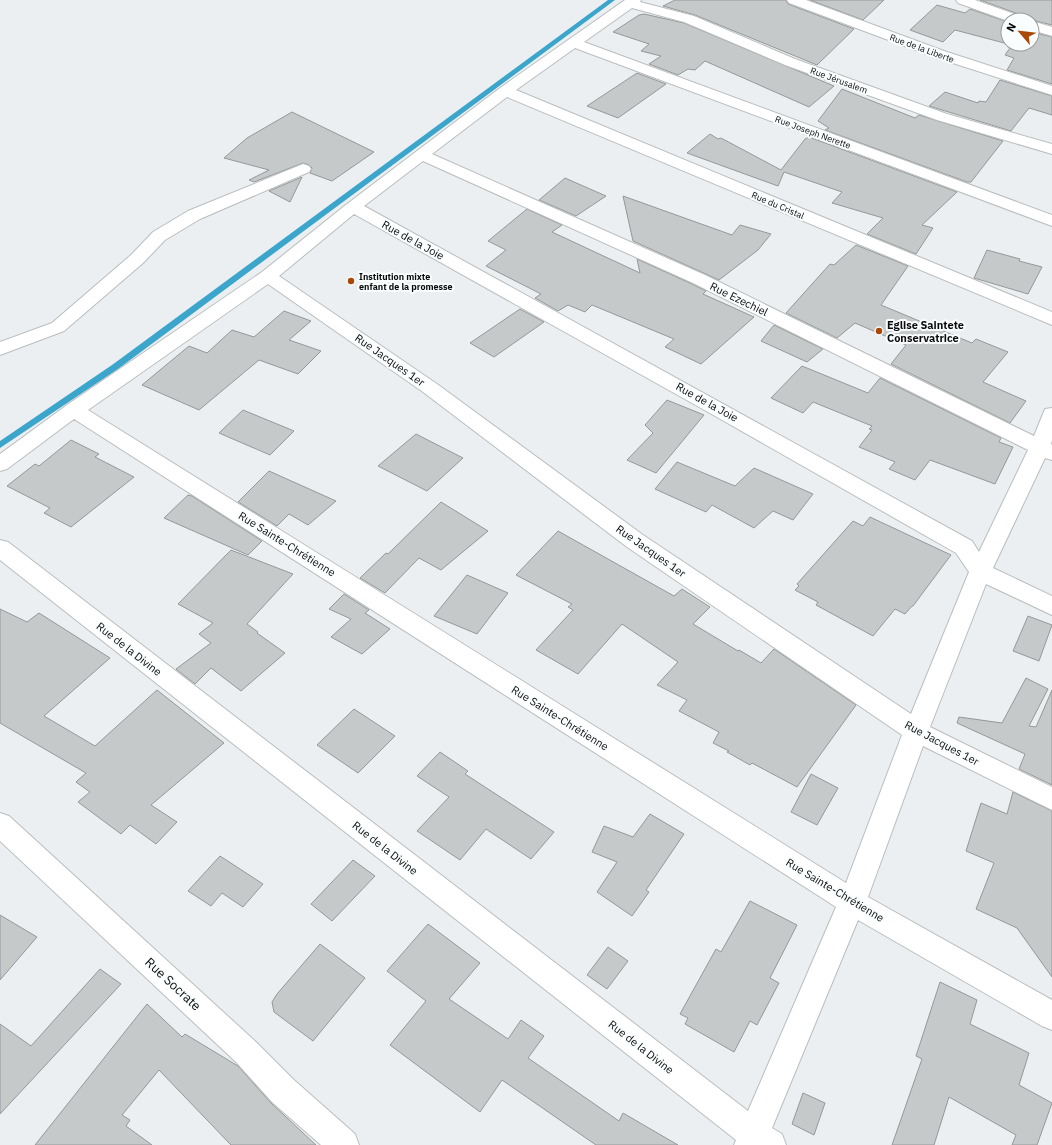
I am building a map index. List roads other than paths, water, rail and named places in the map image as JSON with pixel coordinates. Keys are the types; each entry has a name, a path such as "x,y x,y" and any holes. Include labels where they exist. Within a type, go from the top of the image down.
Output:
{"street":[{"name":"Rue de la Liberte","path":"794,0 939,54 1052,91"},
{"path":"963,0 1000,13"},
{"path":"0,464 74,410 268,276 353,207 505,91 632,1"},
{"name":"Rue Jérusalem","path":"632,1 689,19 790,62 942,117 1052,149"},
{"path":"1040,28 1052,32"},
{"name":"Rue Joseph Nerette","path":"574,43 1052,221"},
{"name":"Rue du Cristal","path":"505,91 1052,319"},
{"name":"Rue Ezechiel","path":"422,155 699,279 1046,451"},
{"path":"0,349 58,328 137,259 159,236 194,215 303,169"},
{"name":"Rue de la Joie","path":"353,207 715,406 964,547 980,572"},
{"name":"Rue Jacques 1er","path":"268,276 430,388 635,541 916,731 1052,799"},
{"name":"Rue Sainte-Chrétienne","path":"74,410 852,902 1052,1016"},
{"path":"758,1141 852,902 916,731 980,572 1046,451 1052,414"},
{"name":"Rue de la Divine","path":"0,548 758,1141"},
{"path":"980,572 1052,606"},
{"name":"Rue Socrate","path":"0,824 246,1052 283,1091 344,1145"}],"waterway":[{"path":"0,445 115,367 612,0"}],"place":[{"name":"Institution mixte enfant de la promesse","path":"351,281"},
{"name":"Eglise Saintete Conservatrice","path":"879,331"}]}
